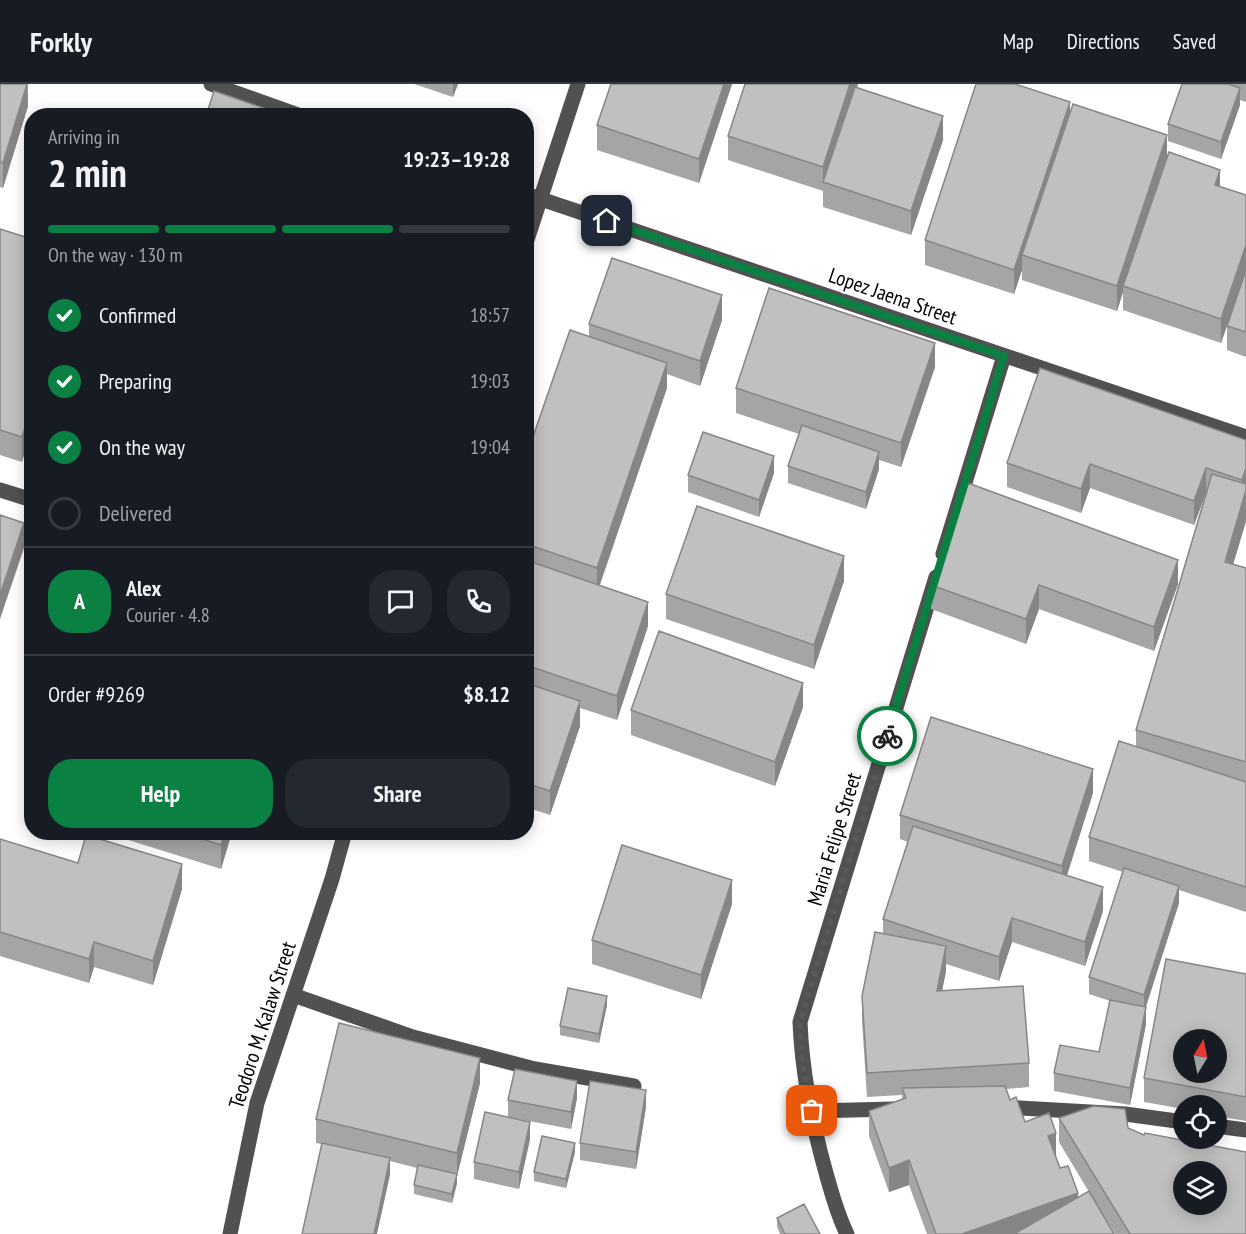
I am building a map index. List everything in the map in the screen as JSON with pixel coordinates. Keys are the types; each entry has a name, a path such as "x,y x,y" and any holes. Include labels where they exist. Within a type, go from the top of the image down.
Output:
{"street":[{"path":"211,84 279,108"},
{"path":"534,194 578,84"},
{"name":"Lopez Jaena Street","path":"534,196 1246,437"},
{"name":"Maria Felipe Street","path":"847,1234 836,1207 815,1134 802,1062 800,1022 1004,356"},
{"path":"0,490 24,498"},
{"name":"Teodoro M. Kalaw Street","path":"230,1234 257,1103 342,840"},
{"path":"293,996 424,1040 535,1069 634,1086"},
{"path":"983,1107 1125,1114 1173,1121"},
{"path":"812,1111 903,1109"},
{"path":"1227,1127 1246,1130"}],"building":[{"path":"0,84 27,84 3,163 0,162"},
{"path":"611,84 724,84 699,159 597,125"},
{"path":"745,84 850,84 823,167 728,136"},
{"path":"976,84 1015,84 1070,102 1014,270 925,240"},
{"path":"1182,84 1228,84 1240,88 1221,142 1168,124"},
{"path":"855,87 943,116 911,211 823,182"},
{"path":"214,91 264,108 209,108"},
{"path":"1073,104 1167,135 1117,286 1022,255"},
{"path":"1169,152 1220,170 1215,185 1246,195 1246,245 1221,319 1123,286"},
{"path":"0,229 24,236 24,431 22,437 0,430"},
{"path":"612,258 722,295 700,361 589,324"},
{"path":"1246,270 1246,332 1227,326"},
{"path":"769,288 935,343 901,443 736,388"},
{"path":"570,330 667,363 597,568 534,547 534,434"},
{"path":"1040,368 1246,440 1246,468 1242,480 1206,468 1194,501 1090,464 1081,489 1007,463"},
{"path":"802,425 879,452 866,492 788,466"},
{"path":"703,432 774,456 759,500 688,475"},
{"path":"1212,474 1246,484 1225,562 1246,568 1246,762 1136,730"},
{"path":"968,483 1178,560 1154,627 1039,585 1026,619 931,585"},
{"path":"697,506 844,556 814,645 666,594"},
{"path":"0,515 24,523 0,595"},
{"path":"534,563 648,602 617,696 534,668"},
{"path":"659,631 803,683 775,762 631,710"},
{"path":"534,686 580,701 550,791 534,786"},
{"path":"931,717 1093,769 1062,866 900,815"},
{"path":"1119,741 1246,782 1246,887 1089,837"},
{"path":"913,826 1103,887 1085,942 1012,918 999,957 883,919"},
{"path":"0,839 78,863 85,840 103,840 182,864 153,961 94,942 89,959 0,932"},
{"path":"206,840 223,840 221,845"},
{"path":"622,845 732,880 701,975 592,940"},
{"path":"1124,868 1179,886 1144,995 1089,977"},
{"path":"875,932 946,946 937,991 1023,986 1029,1063 867,1073 862,996"},
{"path":"1166,959 1246,974 1246,1097 1144,1078"},
{"path":"568,988 607,996 599,1034 560,1026"},
{"path":"1110,1000 1146,1007 1130,1088 1054,1073 1060,1045 1099,1052"},
{"path":"339,1023 480,1058 457,1153 316,1119"},
{"path":"515,1069 577,1081 571,1112 508,1100"},
{"path":"590,1081 646,1090 636,1152 580,1143"},
{"path":"1005,1086 1010,1100 1016,1097 1025,1122 1049,1113 1056,1133 1048,1136 1060,1168 1068,1166 1078,1193 962,1234 936,1234 909,1160 889,1168 869,1111 906,1098 902,1088"},
{"path":"1094,1106 1125,1109 1128,1128 1144,1135 1145,1133 1173,1138 1173,1149 1227,1148 1246,1152 1246,1234 1130,1234 1059,1118"},
{"path":"485,1112 530,1122 519,1172 474,1162"},
{"path":"542,1136 575,1143 566,1179 534,1172"},
{"path":"322,1143 390,1158 374,1234 302,1234"},
{"path":"418,1165 457,1174 452,1194 414,1185"},
{"path":"1089,1191 1114,1234 1014,1234"},
{"path":"804,1204 820,1234 785,1234 777,1218"}],"way so far":[{"path":"812,1111 802,1062 800,1022 887,736"}],"route":[{"path":"607,221 1004,356 887,736"}]}
